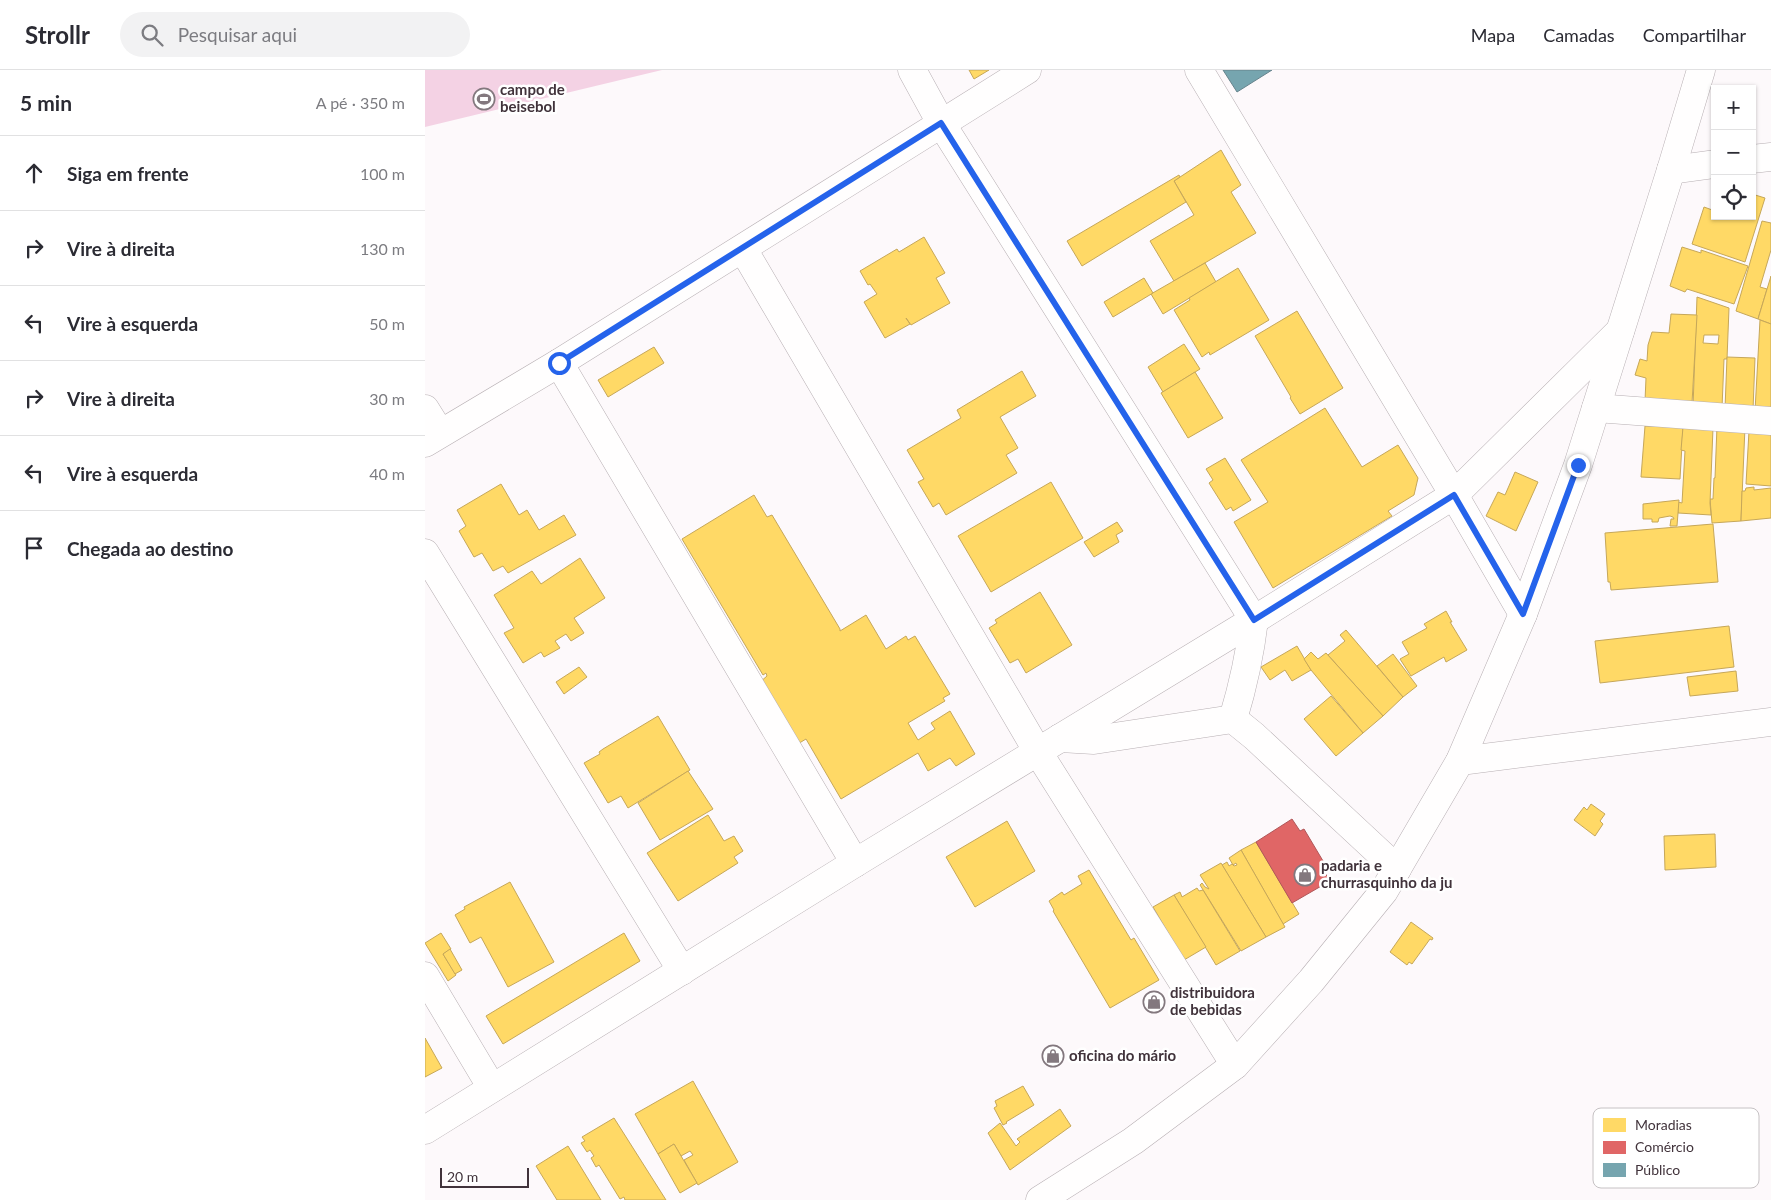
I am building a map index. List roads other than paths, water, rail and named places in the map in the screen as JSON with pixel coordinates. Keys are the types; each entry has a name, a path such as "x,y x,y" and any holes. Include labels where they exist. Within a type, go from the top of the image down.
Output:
{"street":[{"path":"912,70 941,123 1254,620 1246,675 1233,719"},
{"path":"425,409 433,438 559,363 1027,70"},
{"path":"1199,70 1454,495 1523,614"},
{"path":"1040,1200 1133,1141 1235,1065 1311,981 1384,891 1397,869 1460,761 1523,614 1578,465 1701,70"},
{"path":"1756,159 1771,157"},
{"path":"1671,170 1711,165"},
{"path":"743,249 1049,745 1235,1065"},
{"path":"425,1130 1454,495 1620,331"},
{"path":"559,363 855,863"},
{"path":"1596,408 1771,421"},
{"path":"425,553 682,971"},
{"path":"1049,745 1233,719 1254,736 1397,869"},
{"path":"1460,761 1771,722"},
{"path":"425,976 492,1088"}],"place":[{"name":"campo de beisebol","path":"484,99"},
{"name":"padaria e churrasquinho da ju","path":"1305,875"},
{"name":"distribuidora de bebidas","path":"1154,1002"},
{"name":"oficina do mário","path":"1053,1056"}]}
